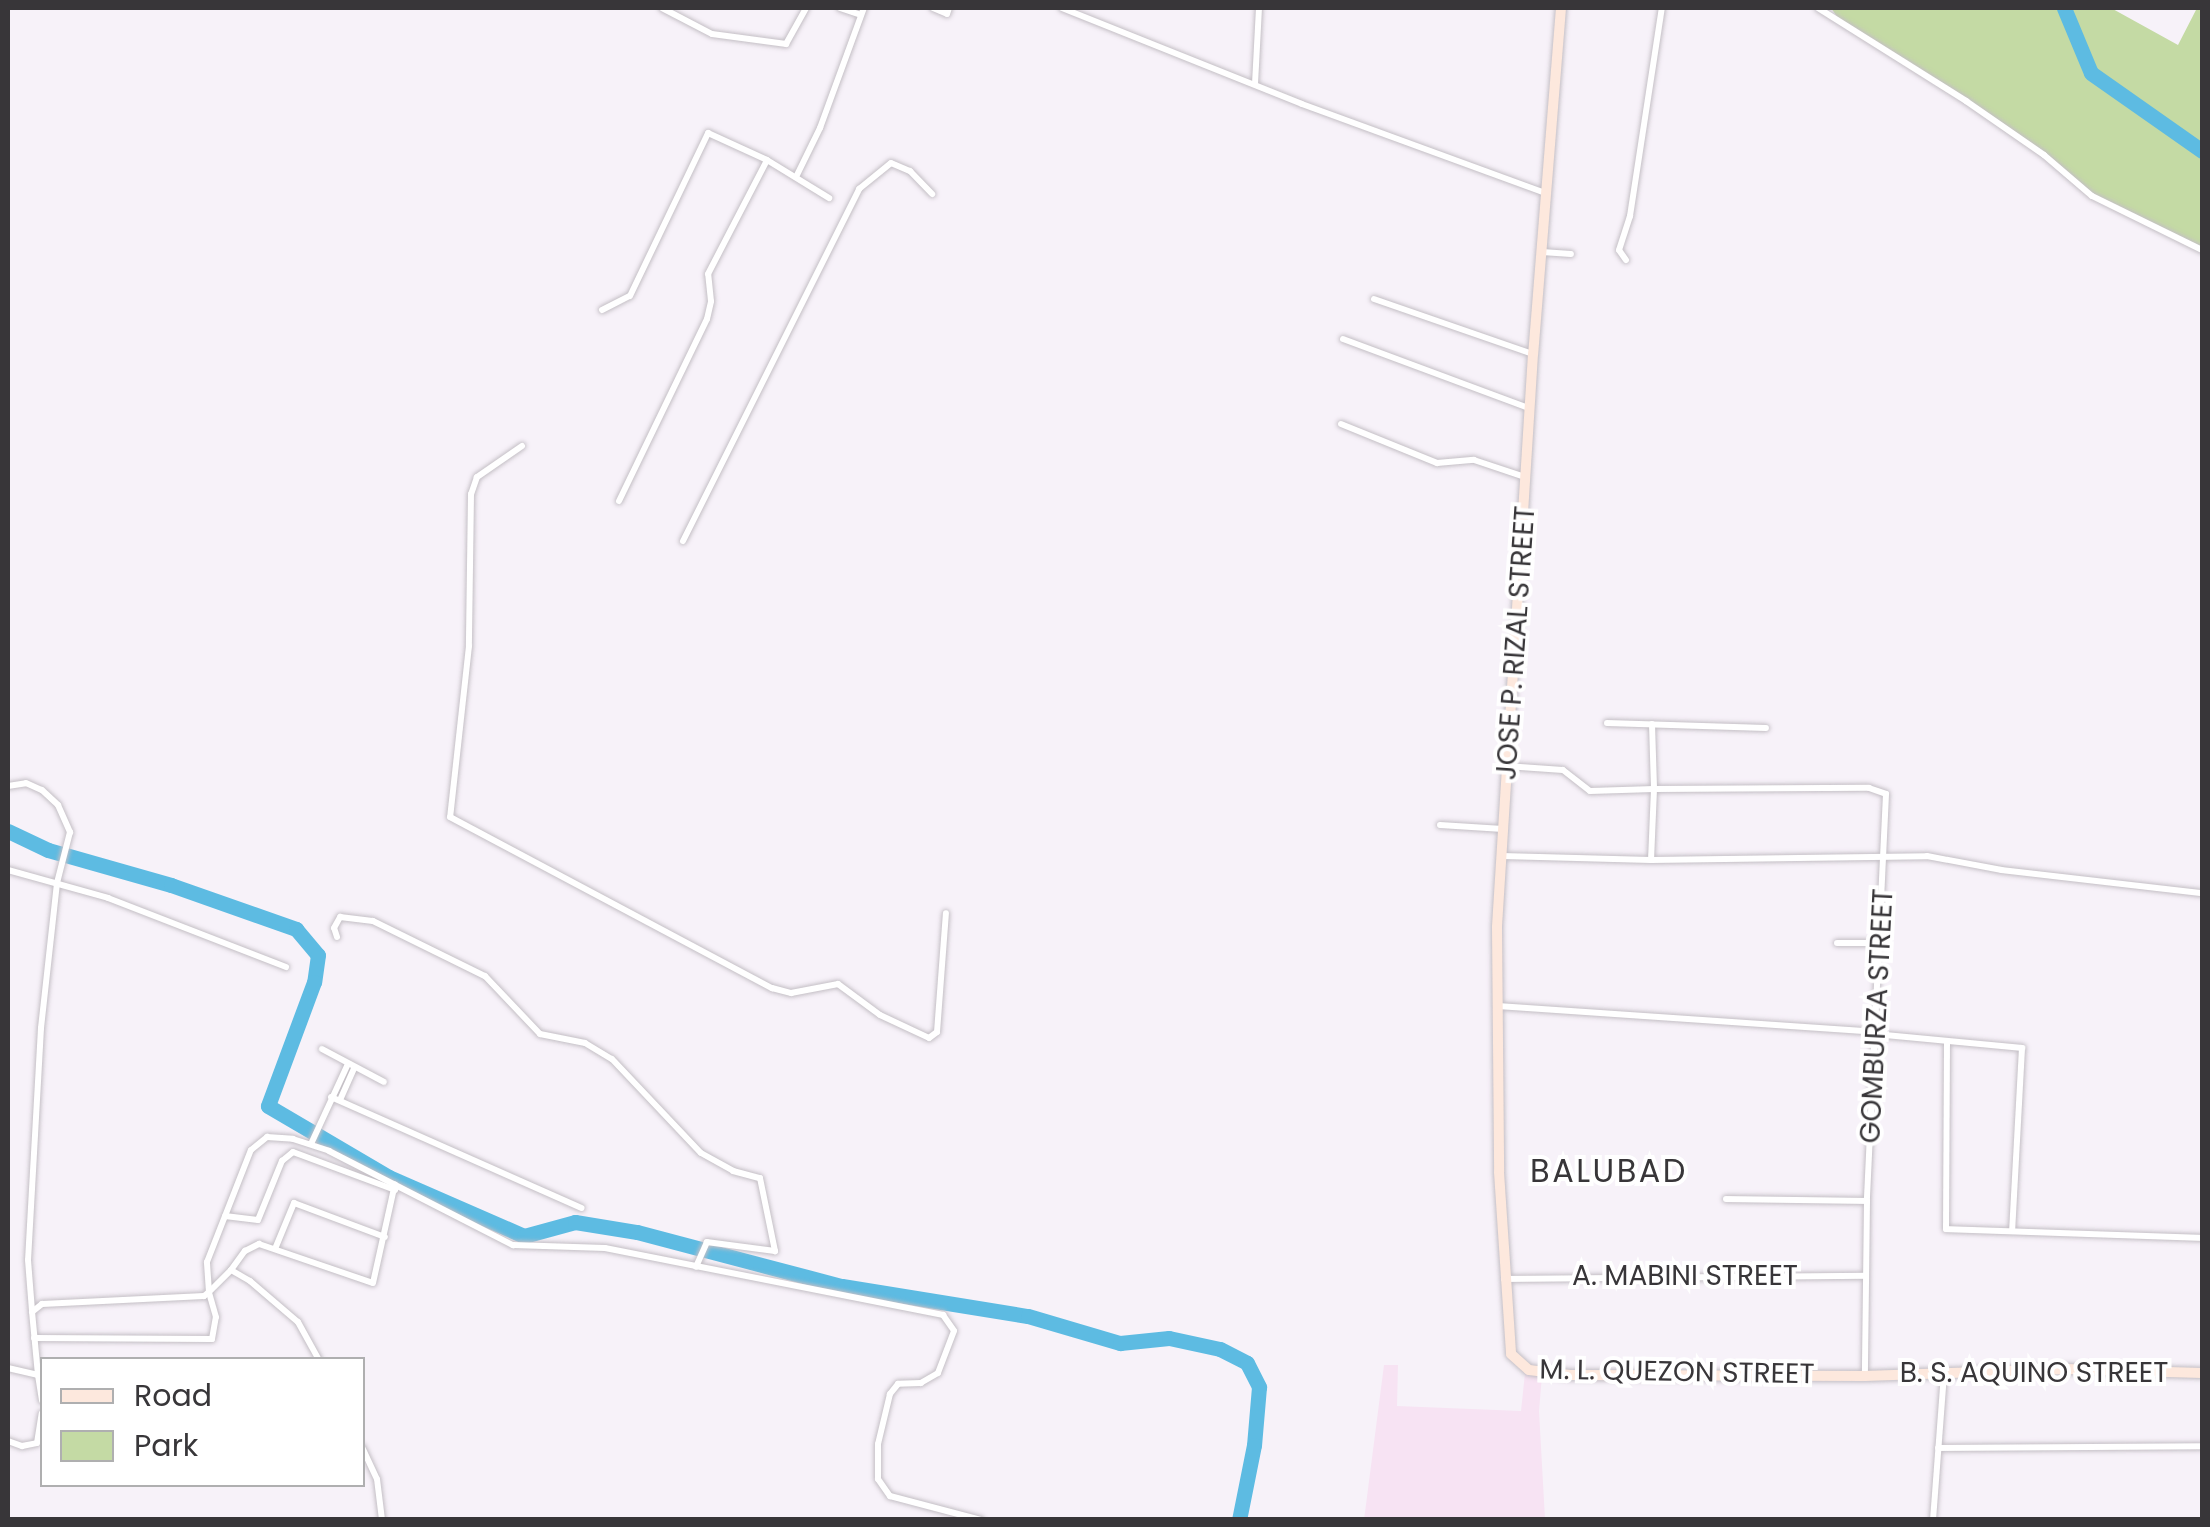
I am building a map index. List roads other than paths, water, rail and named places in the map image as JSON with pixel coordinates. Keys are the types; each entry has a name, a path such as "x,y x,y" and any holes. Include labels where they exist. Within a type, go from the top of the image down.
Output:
{"street":[{"path":"662,8 712,34 786,44 806,8"},
{"path":"796,177 820,128 862,11 840,8"},
{"path":"933,8 947,14 949,8"},
{"path":"1062,8 1546,193"},
{"path":"1254,84 1259,8"},
{"name":"JOSE P. RIZAL STREET","path":"1504,1279 1495,1006 1533,354 1561,8"},
{"path":"1626,260 1619,250 1630,216 1662,8"},
{"path":"1818,8 1997,122 2092,196 2202,250"},
{"path":"602,310 630,296 704,136 712,133 767,160 829,198"},
{"path":"619,502 708,319 708,274 767,160"},
{"path":"684,541 859,190 891,162 910,171 932,194"},
{"path":"1541,252 1571,254"},
{"path":"1374,299 1533,354"},
{"path":"1343,339 1530,409"},
{"path":"1342,424 1437,463 1474,460 1528,478"},
{"path":"522,446 478,476 471,494 469,646 450,817 772,988 790,993 838,984 870,1009 929,1038 937,1032 946,913"},
{"path":"1607,724 1766,728"},
{"path":"1651,860 1652,724"},
{"path":"1506,766 1562,770 1590,791 1869,788 1886,794 1884,859 1927,856 2002,870 2202,893"},
{"path":"8,786 26,783 58,805 70,832 57,883 41,1028 28,1260 40,1388"},
{"path":"1440,824 1503,829"},
{"name":"GOMBURZA STREET","path":"1502,856 1884,859 1867,1201 1865,1376"},
{"path":"8,870 183,924 286,966"},
{"path":"337,936 334,928 340,917 374,921 480,973 540,1034 585,1043 612,1059 700,1152 733,1171 760,1178 775,1251 709,1242 698,1264"},
{"path":"1837,943 1882,944"},
{"path":"1495,1006 1875,1033 2022,1048 2012,1230"},
{"path":"1947,1041 1946,1229 2202,1238"},
{"path":"322,1049 384,1082"},
{"path":"312,1141 351,1066"},
{"path":"336,1099 581,1208"},
{"path":"34,1338 212,1339 216,1316 206,1262 250,1150 258,1142 275,1136 312,1141 513,1245 594,1246 698,1264 950,1320 954,1336 938,1373 921,1383 898,1384 890,1394 878,1444 878,1479 890,1496 981,1520"},
{"path":"225,1216 258,1220 282,1161 293,1152 395,1187"},
{"path":"32,1312 42,1304 199,1299 250,1246 275,1250 374,1283 395,1187"},
{"path":"1726,1199 1867,1201"},
{"path":"275,1250 294,1203 385,1238"},
{"path":"231,1270 250,1280 298,1322 317,1357"},
{"name":"A. MABINI STREET","path":"1504,1279 1866,1276"},
{"name":"M. L. QUEZON STREET","path":"1504,1279 1508,1347 1529,1370 1570,1374 1865,1376"},
{"path":"8,1368 38,1375"},
{"path":"1934,1520 1944,1372"},
{"name":"B. S. AQUINO STREET","path":"1865,1376 1944,1372 2202,1373"},
{"path":"8,1441 22,1446 37,1443 40,1425"},
{"path":"1938,1448 2202,1446"},
{"path":"365,1454 377,1479 382,1520"}],"waterway":[{"path":"2064,8 2091,73 2202,151"},
{"path":"8,831 48,850 171,885 296,929 318,955 314,982 268,1106 389,1177 524,1236 575,1222 637,1232 842,1286 1028,1316 1120,1343 1169,1338 1220,1349 1247,1363 1259,1387 1254,1445 1239,1520"}],"district":[{"name":"BALUBAD","path":"1609,1171"}]}
